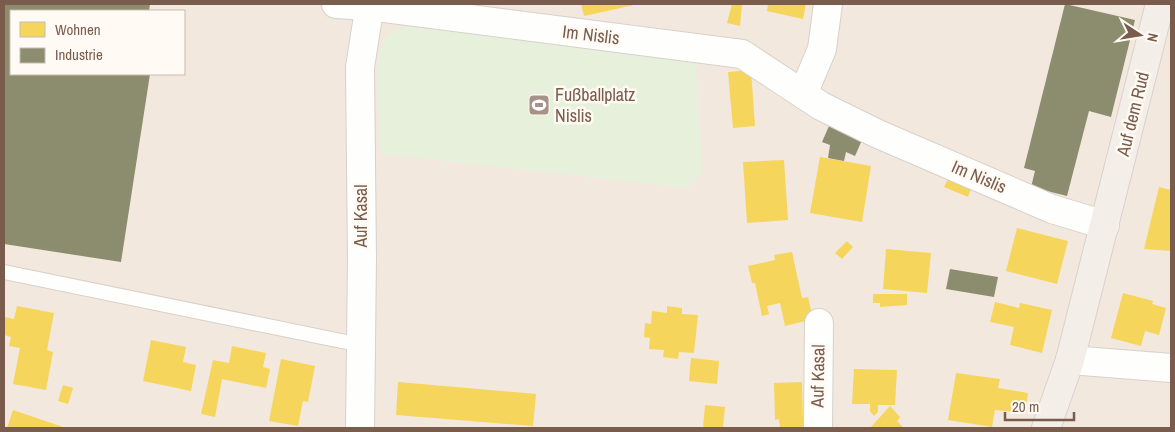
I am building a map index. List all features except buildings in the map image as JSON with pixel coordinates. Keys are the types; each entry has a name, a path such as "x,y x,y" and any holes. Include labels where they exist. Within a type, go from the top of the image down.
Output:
{"main road":[{"name":"Auf dem Rud","path":"1046,428 1070,360 1160,4"}],"street":[{"name":"Im Nislis","path":"336,4 369,5 742,54 837,114 1052,209 1105,225"},
{"path":"803,94 822,50 828,4"},
{"name":"Auf Kasal","path":"360,428 360,67 369,5"},
{"name":"Auf Kasal","path":"818,428 819,323"},
{"path":"1070,360 1171,368"}],"lane":[{"path":"4,272 361,345"}],"shaded area":[{"path":"4,4 1171,4 1171,428 4,428"}],"green space":[{"name":"Fußballplatz Nislis","path":"417,21 695,56 703,170 688,188 381,154 378,79 380,51 383,42 389,34 401,28 416,27"}],"place":[{"name":"Fußballplatz Nislis","path":"539,105"}]}
